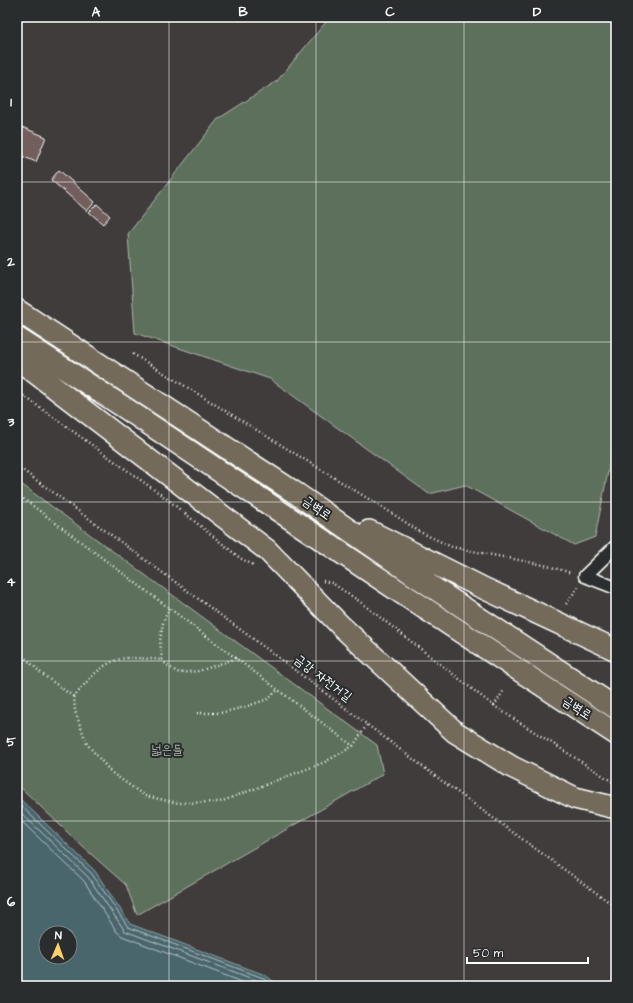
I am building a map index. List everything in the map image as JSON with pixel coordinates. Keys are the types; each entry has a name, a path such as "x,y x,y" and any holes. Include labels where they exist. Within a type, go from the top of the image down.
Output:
{"highway":[{"name":"금벽로","path":"17,310 297,494 420,579 616,708"},
{"name":"금벽로","path":"17,338 136,415 406,596 616,734"},
{"path":"17,359 267,550 341,626 455,732 512,767 575,798 616,808"},
{"path":"297,494 481,588 616,650"}],"street":[{"path":"616,546 585,576 616,588"}],"path":[{"path":"133,354 420,532 452,547 585,576 566,604"},
{"name":"금강 자전거길","path":"17,466 275,655 448,786 616,907"},
{"path":"17,494 353,746"},
{"path":"169,608 163,623 160,641 162,660 169,667 179,673 199,671 236,658"},
{"path":"17,650 42,674 74,698"},
{"path":"162,660 127,658 109,663 88,680 74,698 75,711 87,744 112,773 145,796 178,803 220,802 325,762 353,746 367,725"},
{"path":"198,713 220,713 245,707 268,699 278,690"},
{"path":"494,706 504,690"}],"green space":[{"path":"330,17 616,17 616,431 595,537 574,545 465,485 429,494 270,379 135,333 128,234 218,119 277,81"},
{"name":"넓은들","path":"17,481 377,745 383,774 137,915 126,885 83,847 17,784"}],"water":[{"path":"17,796 95,871 130,924 265,975 280,986 17,986"}],"building":[{"path":"17,125 46,137 36,162 17,154"},
{"path":"59,170 95,202 87,211 51,180"},
{"path":"97,204 110,216 103,224 89,212"}]}
